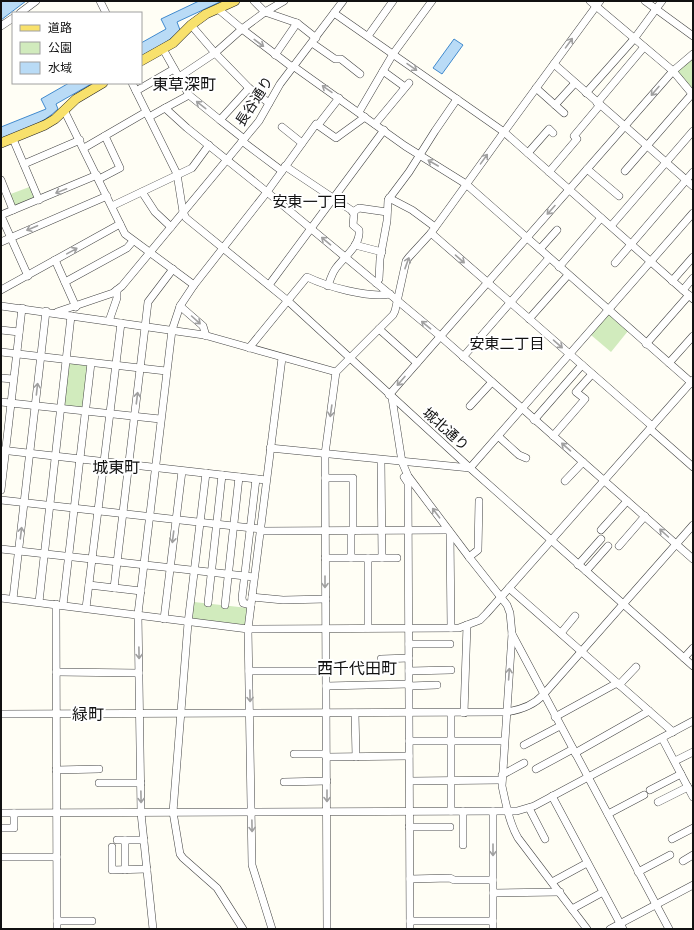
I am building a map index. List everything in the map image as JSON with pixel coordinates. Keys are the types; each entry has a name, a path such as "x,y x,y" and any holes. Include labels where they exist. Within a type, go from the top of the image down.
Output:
{"main road":[{"path":"142,60 179,38 191,25 206,14 236,1"},
{"path":"1,143 45,125 55,119 76,100 101,84"}],"street":[{"path":"21,12 36,1"},
{"path":"100,1 106,12"},
{"path":"254,1 265,12 297,23 335,59 341,59 360,74"},
{"path":"179,77 215,53 242,29 265,12 284,1"},
{"name":"長谷通り","path":"117,290 122,286 259,121 293,67 343,1"},
{"path":"368,36 393,1"},
{"path":"318,125 336,138 362,114 393,54 432,1"},
{"path":"590,1 598,3 634,39 673,71 693,95 624,171"},
{"path":"645,1 693,36"},
{"path":"586,93 634,39 662,1"},
{"path":"327,929 325,454 336,372 393,315 398,301 406,261 433,230 598,3"},
{"path":"1,598 138,614 188,623 248,629 459,628 467,626 480,620 501,598 692,382 646,344 466,184 420,155 275,55 218,9"},
{"path":"334,13 504,132 691,297 646,344"},
{"path":"1,26 12,19"},
{"path":"275,55 297,23"},
{"path":"191,25 215,53 249,88 269,103"},
{"path":"549,172 577,139 574,136 644,47"},
{"path":"163,49 189,95 243,140 283,168 353,212 354,217 352,225 359,230 359,235 355,245 335,269 328,286"},
{"path":"587,929 518,838 511,824 502,786 512,634 510,613 507,606 408,476 401,462 391,396 440,336 526,237 588,169 624,126 673,71 693,54"},
{"path":"554,64 693,186"},
{"path":"136,91 174,69"},
{"path":"375,124 407,85 383,71"},
{"path":"555,104 575,82"},
{"path":"132,84 177,174 183,212"},
{"path":"220,120 249,88"},
{"path":"536,88 564,113"},
{"path":"84,148 105,136 189,95"},
{"path":"153,929 141,813 138,614 160,419 172,330 180,306 194,284 267,192 316,124 318,125 339,98"},
{"path":"376,283 379,279 388,212 388,200 410,172 457,99"},
{"path":"165,108 440,336 693,559"},
{"path":"64,110 125,234 194,284"},
{"path":"282,127 302,143"},
{"path":"528,153 549,129 553,133"},
{"path":"269,285 384,130"},
{"path":"611,226 693,132"},
{"path":"28,276 1,216 120,168 105,136"},
{"path":"13,139 39,200"},
{"path":"24,164 80,140"},
{"path":"112,206 192,168 209,146"},
{"path":"588,169 620,196"},
{"path":"615,263 693,172"},
{"path":"1,180 13,210"},
{"path":"142,192 155,212 171,227"},
{"path":"1,242 107,196"},
{"path":"389,198 412,210 487,282 582,365 693,467"},
{"path":"353,212 359,208 388,212"},
{"name":"城北通り","path":"183,212 186,218 288,301 470,468 693,666"},
{"path":"270,448 470,468 693,213"},
{"path":"559,267 601,218"},
{"path":"1,290 120,224"},
{"path":"540,249 557,230"},
{"path":"65,282 127,248 134,241"},
{"path":"355,245 382,252"},
{"path":"672,281 693,257"},
{"path":"463,357 549,258"},
{"path":"55,260 76,306"},
{"path":"114,588 148,302 173,269"},
{"path":"529,319 568,275"},
{"path":"249,348 307,277 328,286 365,293 390,294"},
{"path":"683,290 693,278"},
{"path":"56,313 117,290 118,295 109,321"},
{"path":"1,306 46,311 206,336 336,372"},
{"path":"180,306 203,326 206,336"},
{"path":"1,490 5,426 11,402 22,308"},
{"path":"13,599 46,311"},
{"path":"39,602 71,316"},
{"path":"86,608 121,323"},
{"path":"378,329 417,363"},
{"path":"1,330 19,332"},
{"path":"669,363 693,336"},
{"path":"1,352 166,371"},
{"path":"272,929 252,865 248,629 282,358"},
{"path":"57,929 56,672 59,605 69,557 91,363"},
{"path":"534,420 582,365"},
{"path":"553,436 584,399 576,392 592,374"},
{"path":"1,378 13,379"},
{"path":"470,406 492,382"},
{"path":"1,402 160,419"},
{"path":"498,436 519,455 526,458"},
{"path":"3,451 266,480"},
{"path":"381,460 382,558"},
{"path":"401,462 399,466 408,483 410,929"},
{"path":"565,481 583,462"},
{"path":"164,619 182,471"},
{"path":"206,474 188,623 173,812 180,854 217,888 242,929"},
{"path":"208,603 222,475"},
{"path":"225,605 239,477"},
{"path":"325,478 353,478 351,558"},
{"path":"251,605 245,605 242,601 256,479"},
{"path":"1,500 251,527 261,530 449,531"},
{"path":"600,530 627,500"},
{"path":"469,557 478,550 479,501"},
{"path":"620,546 645,516"},
{"path":"1,714 464,713 514,711 536,702 543,695 693,525"},
{"path":"449,531 451,628"},
{"path":"578,565 601,539"},
{"path":"586,572 608,546"},
{"path":"1,549 254,577"},
{"path":"325,558 397,558"},
{"path":"368,558 368,628"},
{"path":"89,584 141,591"},
{"path":"509,588 673,732"},
{"path":"252,597 283,600 326,599"},
{"path":"561,633 576,616"},
{"path":"464,713 467,626"},
{"path":"512,634 543,695 589,777 669,929"},
{"path":"409,644 450,644"},
{"path":"684,658 693,648"},
{"path":"381,659 409,658"},
{"path":"555,717 618,684 636,667"},
{"path":"409,671 451,670"},
{"path":"249,671 326,671"},
{"path":"56,672 139,673"},
{"path":"326,686 437,685"},
{"path":"536,769 574,751 649,711"},
{"path":"355,713 356,757"},
{"path":"451,713 451,811"},
{"path":"1,813 517,811 529,808 693,721"},
{"path":"524,745 560,726"},
{"path":"662,738 681,774 689,784 693,797"},
{"path":"409,741 504,741"},
{"path":"674,762 693,752"},
{"path":"294,754 356,757 409,756"},
{"path":"410,781 451,781 502,777 524,763"},
{"path":"56,770 99,770"},
{"path":"608,814 681,774"},
{"path":"284,782 327,781"},
{"path":"99,783 141,783"},
{"path":"658,802 689,784"},
{"path":"552,796 621,926"},
{"path":"529,808 545,839"},
{"path":"463,845 464,811"},
{"path":"493,811 493,929"},
{"path":"1,828 14,828 14,813"},
{"path":"410,827 450,827"},
{"path":"672,840 693,828"},
{"path":"117,840 144,840"},
{"path":"125,840 126,870"},
{"path":"112,847 112,870 147,869"},
{"path":"638,872 670,855"},
{"path":"682,861 693,855"},
{"path":"1,857 57,857"},
{"path":"552,882 587,863"},
{"path":"410,879 450,878 454,880 493,880"},
{"path":"610,929 621,926 656,904 693,884"},
{"path":"493,893 560,892"},
{"path":"572,909 603,892"},
{"path":"57,921 92,921"},
{"path":"410,921 493,921"}],"green space":[{"path":"693,58 693,92 676,72"},
{"path":"32,186 36,198 15,208 8,195"},
{"path":"608,314 628,331 611,352 591,335"},
{"path":"71,363 88,367 82,408 65,406 64,404 69,365"},
{"path":"194,602 248,608 246,625 192,619"}],"water":[{"path":"1,1 26,1 1,20"},
{"path":"199,1 222,1 177,22 180,30 172,38 142,55 142,42 166,29 161,19"},
{"path":"454,39 463,45 442,74 433,68"},
{"path":"67,84 91,84 56,104 58,109 46,119 16,133 1,138 1,127 46,109 41,99"}],"district":[{"name":"東草深町","path":"184,84"},
{"name":"安東一丁目","path":"310,201"},
{"name":"安東二丁目","path":"507,343"},
{"name":"城東町","path":"116,467"},
{"name":"西千代田町","path":"357,668"},
{"name":"緑町","path":"88,714"}]}
